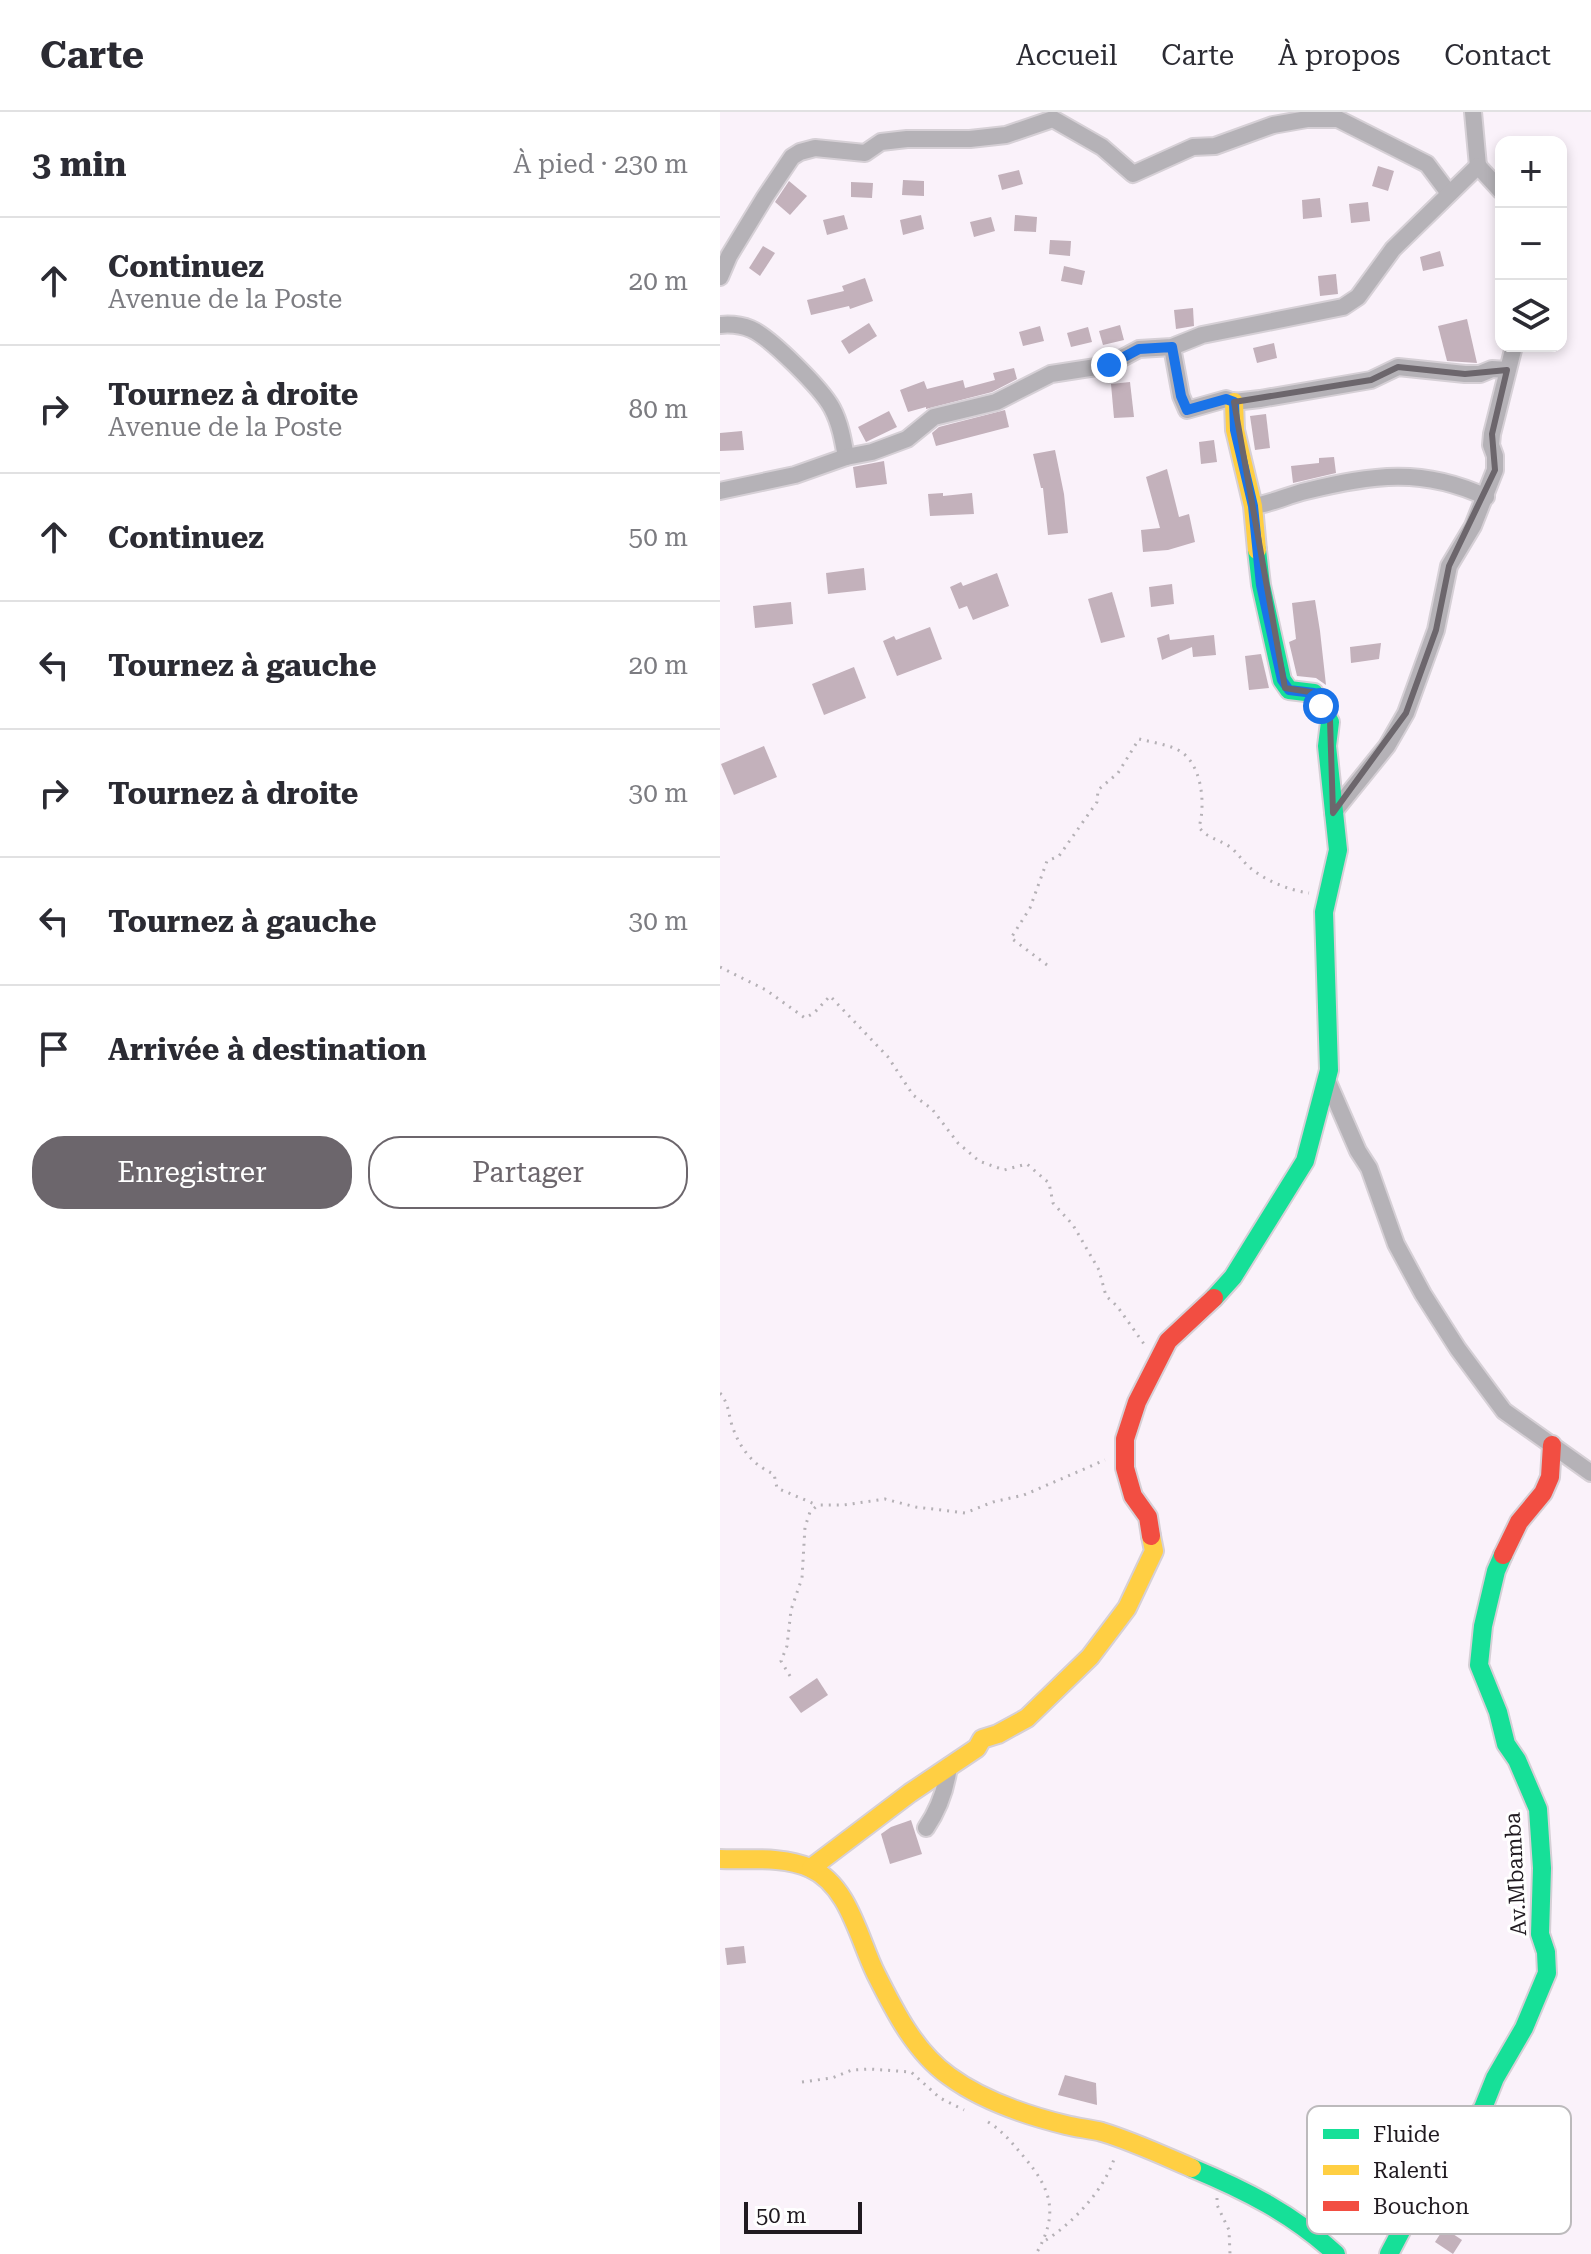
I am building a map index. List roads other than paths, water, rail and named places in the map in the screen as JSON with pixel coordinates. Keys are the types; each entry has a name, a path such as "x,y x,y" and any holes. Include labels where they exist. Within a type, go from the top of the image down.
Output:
{"street":[{"path":"1473,112 1478,166 1495,184"},
{"path":"720,277 729,256 765,197 792,157 800,152 815,148 865,153 881,142 1006,135 1053,119 1102,147 1133,174 1193,147 1215,146 1273,125 1307,119 1338,119 1427,164 1448,192"},
{"path":"720,491 795,475 846,457 872,452 907,439 934,417 996,402 1051,374 1109,365 1147,348 1172,347 1202,335 1343,307 1358,297 1393,249 1478,166"},
{"path":"720,325 749,328 761,334 788,358 832,407 846,457"},
{"path":"1172,347 1181,396 1187,410 1226,399 1234,402 1371,380 1398,367 1465,374 1480,374 1492,369 1507,370"},
{"path":"1333,813 1387,746 1406,713 1436,630 1449,566 1486,497 1495,470 1492,434 1512,352"},
{"path":"811,1868 875,1817 977,1748 986,1736 998,1734 1041,1707 1090,1657 1134,1595 1154,1551 1148,1517 1128,1483 1125,1443 1137,1402 1159,1357 1179,1329 1222,1291 1233,1277 1298,1176 1328,1082 1328,981 1324,923 1338,850 1327,746 1330,722 1314,693 1289,690 1282,680 1261,585 1253,506 1235,430 1234,402"},
{"path":"1253,506 1308,490 1401,475 1442,479 1486,497"},
{"path":"1328,1082 1358,1151 1369,1168 1396,1244 1458,1349 1504,1411 1591,1473"},
{"name":"Av.Mbamba","path":"1484,2106 1495,2078 1524,2028 1547,1973 1546,1952 1540,1934 1542,1868 1538,1809 1517,1760 1506,1744 1498,1712 1479,1665 1483,1626 1496,1571 1519,1522 1543,1493 1550,1477 1552,1445"},
{"path":"926,1828 946,1788 949,1766"},
{"path":"720,1859 762,1860 811,1868 830,1883 845,1905 877,1974 918,2044 934,2064 997,2104 1120,2140 1257,2195 1307,2226"},
{"path":"1315,2234 1336,2254"},
{"name":"Av.Mbamba","path":"1389,2254 1399,2234"}]}
